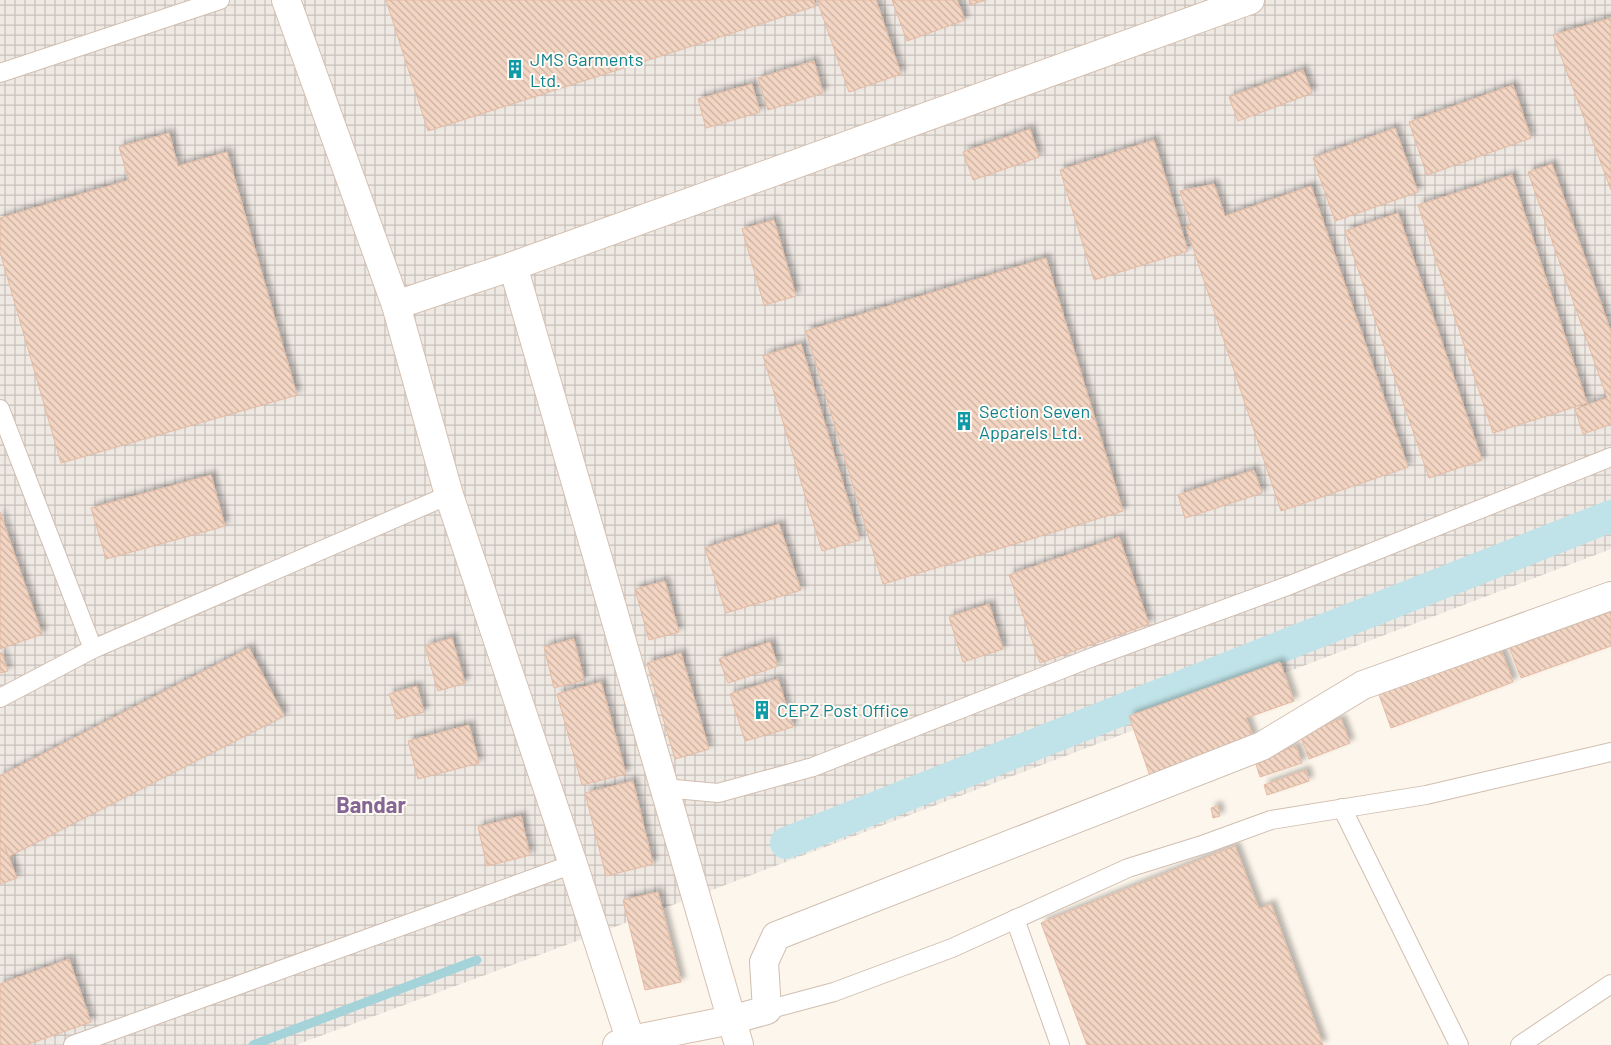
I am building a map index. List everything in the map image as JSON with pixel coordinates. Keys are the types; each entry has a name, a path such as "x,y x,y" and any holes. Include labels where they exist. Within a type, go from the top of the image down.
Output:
{"street":[{"path":"286,0 396,305 449,496 573,864 626,1043 735,1032 767,1010 764,962 776,936 1262,746 1363,685 1611,596"},
{"path":"396,305 513,266 1250,0"},
{"path":"513,266 735,1032"}],"lane":[{"path":"0,74 220,0"},
{"path":"0,409 93,649"},
{"path":"664,788 718,793 813,767 1094,657 1290,585 1611,457"},
{"path":"0,698 93,649 449,496"},
{"path":"767,1010 834,992 952,948 1128,868 1205,844 1271,820 1426,795 1611,752"},
{"path":"1342,808 1459,1045"},
{"path":"73,1045 573,864"},
{"path":"1015,919 1060,1045"},
{"path":"1520,1045 1611,984"}],"shaded area":[{"path":"0,0 1611,0 1611,549 620,925 296,1045 0,1045"}],"building":[{"name":"JMS Garments Ltd.","path":"386,0 814,0 816,6 428,131"},
{"path":"817,0 876,0 901,74 849,92"},
{"path":"892,0 957,0 965,20 907,41"},
{"path":"969,0 986,0 970,5"},
{"path":"1611,18 1611,190 1553,35"},
{"path":"814,61 823,93 768,110 758,78"},
{"path":"1303,70 1312,93 1238,121 1229,97"},
{"path":"752,84 760,112 706,128 698,99"},
{"path":"1513,85 1531,138 1427,175 1409,122"},
{"path":"1395,128 1418,192 1335,221 1313,158"},
{"path":"1030,129 1039,157 973,180 963,152"},
{"path":"169,133 178,166 227,152 297,395 61,463 0,252 0,218 129,180 119,147"},
{"path":"1154,140 1188,251 1094,280 1060,170"},
{"path":"1552,164 1611,332 1611,424 1583,434 1575,409 1607,398 1528,172"},
{"path":"1512,175 1587,403 1493,433 1418,205"},
{"path":"1214,184 1225,216 1311,186 1408,467 1281,511 1186,227 1191,225 1180,191"},
{"path":"1398,213 1482,460 1429,478 1345,231"},
{"path":"774,220 796,296 764,305 742,229"},
{"name":"Section Seven Apparels Ltd.","path":"1046,258 1123,511 883,584 806,331"},
{"path":"801,344 860,540 822,551 763,356"},
{"path":"1254,470 1262,493 1185,518 1178,495"},
{"path":"211,475 225,526 106,559 91,508"},
{"path":"0,512 42,634 0,649"},
{"path":"779,524 801,590 726,613 705,548"},
{"path":"1119,537 1149,624 1040,663 1009,575"},
{"path":"665,581 679,632 649,640 635,589"},
{"path":"989,604 1003,649 963,662 949,617"},
{"path":"1611,607 1611,646 1521,678 1508,644"},
{"path":"452,638 465,683 438,691 425,646"},
{"path":"574,639 584,680 554,688 544,647"},
{"path":"770,642 778,666 728,683 719,659"},
{"path":"1500,647 1513,682 1391,728 1378,692"},
{"path":"249,648 284,716 0,861 0,776"},
{"path":"0,653 2,653 8,671 0,673"},
{"path":"681,653 709,749 675,759 647,663"},
{"path":"1280,662 1294,701 1246,718 1254,739 1150,776 1129,716"},
{"name":"CEPZ Post Office","path":"778,679 793,727 745,741 730,694"},
{"path":"601,682 626,774 582,785 557,694"},
{"path":"417,686 424,712 397,719 389,694"},
{"path":"1341,719 1350,743 1309,759 1300,735"},
{"path":"469,725 479,763 418,779 408,741"},
{"path":"1296,746 1302,763 1260,777 1255,761"},
{"path":"1306,770 1309,781 1267,795 1264,785"},
{"path":"633,781 653,864 606,876 585,793"},
{"path":"1218,806 1220,816 1213,818 1211,808"},
{"path":"521,816 530,855 487,866 478,827"},
{"path":"3,842 17,878 0,884 0,843"},
{"path":"1235,846 1259,909 1271,904 1323,1045 1087,1045 1041,923"},
{"path":"658,892 681,982 645,990 623,900"},
{"path":"69,959 91,1022 26,1045 0,1045 0,984"}],"waterway":[{"path":"786,843 1611,516"},
{"path":"253,1045 477,960"}],"place":[{"name":"JMS Garments Ltd.","path":"515,69"},
{"name":"Section Seven Apparels Ltd.","path":"964,421"},
{"name":"CEPZ Post Office","path":"762,710"}],"district":[{"name":"Bandar","path":"371,804"}]}
